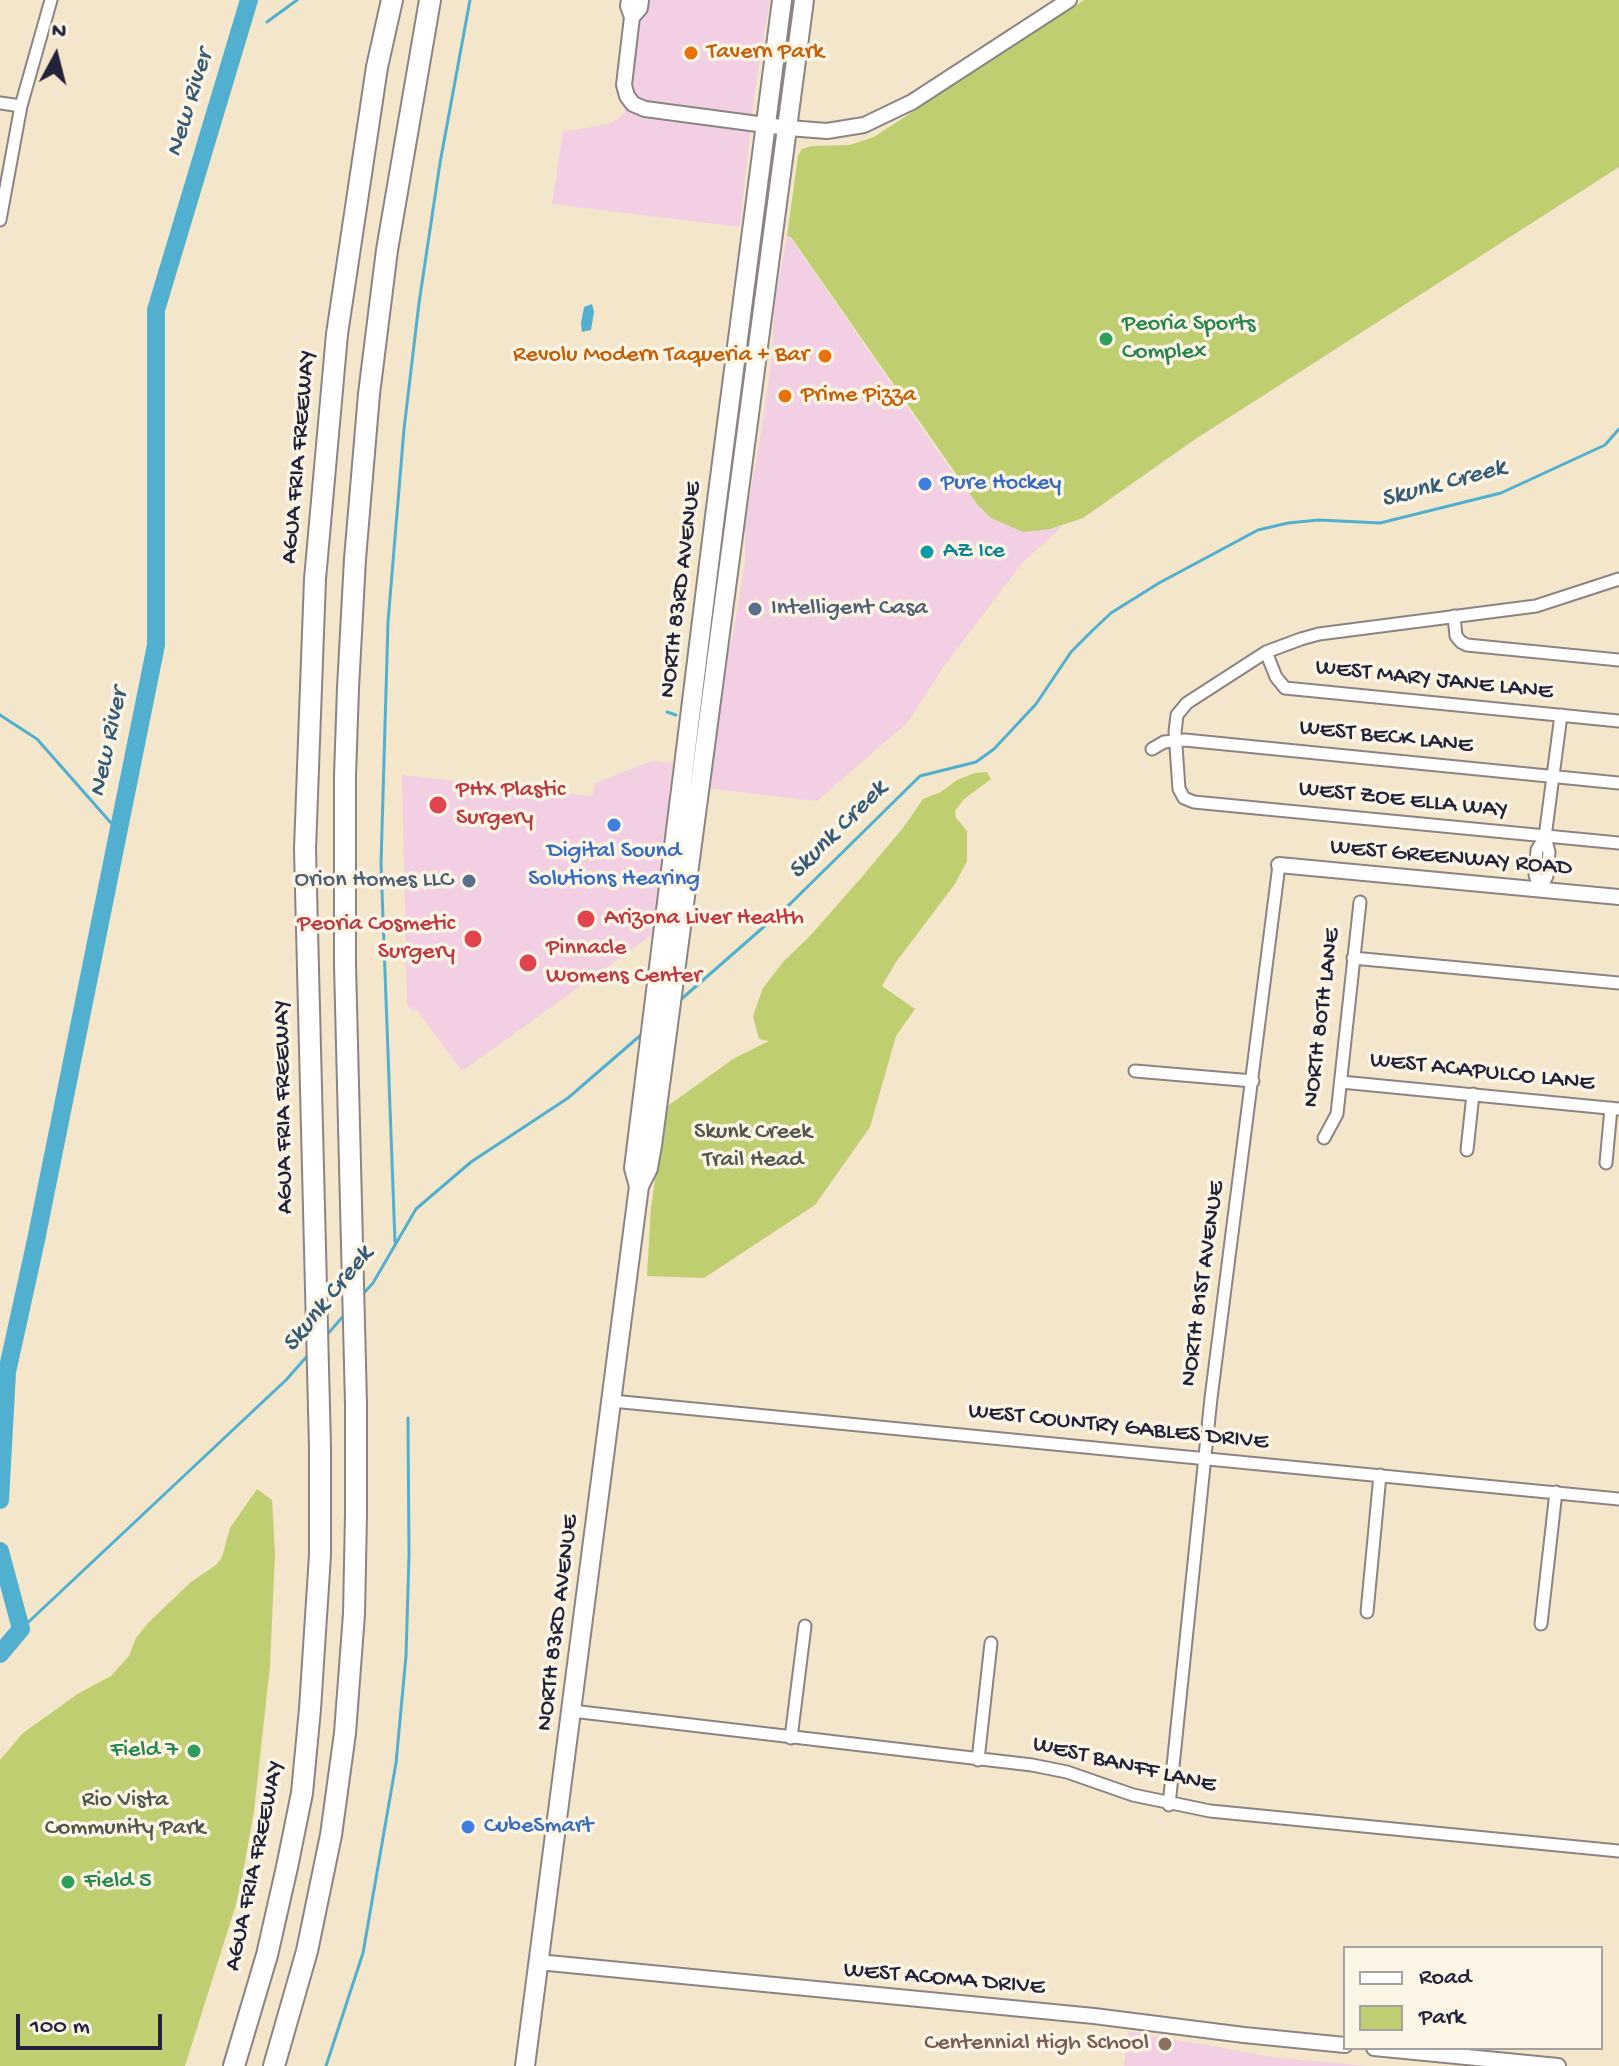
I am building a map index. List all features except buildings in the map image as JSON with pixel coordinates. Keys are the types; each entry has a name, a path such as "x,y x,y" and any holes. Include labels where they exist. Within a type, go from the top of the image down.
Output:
{"highway":[{"name":"AGUA FRIA FREEWAY","path":"234,2066 267,1955 302,1793 319,1570 320,1448 305,849 315,579 337,334 377,67 392,0"},
{"path":"274,2066 307,1951 331,1835 345,1733 354,1614 356,1404 348,1163 345,776 355,559 372,365 387,250 430,0"},
{"path":"405,144 438,0"}],"main road":[{"name":"NORTH 83RD AVENUE","path":"525,2066 639,1186 648,1168 644,1150 664,930 782,0"},
{"name":"NORTH 83RD AVENUE","path":"644,1150 728,583 804,0"}],"street":[{"path":"0,220 21,106 51,0"},
{"path":"629,0 632,17 624,79 629,101 645,109 788,128 839,130 878,120 912,102 1069,0"},
{"path":"632,17 640,8 641,0"},
{"path":"0,103 21,106"},
{"path":"1175,740 1175,722 1181,709 1266,652 1319,634 1536,606 1619,579"},
{"path":"1454,616 1456,636 1467,645 1619,660"},
{"name":"WEST MARY JANE LANE","path":"1266,652 1276,677 1285,688 1619,721"},
{"path":"1540,890 1547,876 1549,852 1545,837 1561,715"},
{"name":"WEST BECK LANE","path":"1152,749 1175,740 1619,783"},
{"name":"WEST ZOE ELLA WAY","path":"1175,740 1179,789 1184,798 1194,802 1619,843"},
{"name":"WEST GREENWAY ROAD","path":"1279,865 1619,897"},
{"name":"NORTH 81ST AVENUE","path":"1169,1805 1204,1458 1279,865"},
{"name":"NORTH 80TH LANE","path":"1324,1138 1337,1114 1360,902"},
{"path":"1353,958 1619,983"},
{"path":"1135,1071 1253,1081"},
{"name":"WEST ACAPULCO LANE","path":"1341,1082 1615,1108"},
{"path":"1467,1150 1473,1094"},
{"path":"1606,1163 1615,1108"},
{"name":"WEST COUNTRY GABLES DRIVE","path":"612,1401 1619,1499"},
{"path":"1367,1612 1380,1475"},
{"path":"1541,1624 1556,1492"},
{"path":"791,1738 805,1626"},
{"path":"978,1760 991,1643"},
{"name":"WEST BANFF LANE","path":"572,1711 1032,1765 1067,1772 1169,1805 1619,1851"},
{"name":"WEST ACOMA DRIVE","path":"538,1962 1094,2016 1343,2045"},
{"path":"1394,2050 1558,2066"}],"shaded area":[{"path":"643,0 770,0 754,96 740,227 552,204 563,132 612,123 624,114 632,85"},
{"path":"787,236 957,479 1050,529 1063,526 1022,563 942,669 908,722 817,801 705,788 721,679 734,630 745,562 745,524 764,414 772,356 774,306"},
{"path":"652,761 673,763 669,794 671,827 657,934 462,1071 416,1009 412,1011 407,1003 402,775 592,796 595,783"},
{"name":"Centennial High School","path":"1128,2031 1278,2058 1366,2066 1124,2066"}],"green space":[{"name":"Peoria Sports Complex","path":"1084,0 1619,0 1619,167 1194,440 1083,518 1050,529 1023,532 991,518 977,504 791,237 787,236 798,156 802,149 850,145 874,137"},
{"name":"Skunk Creek Trail Head","path":"987,772 991,779 964,799 955,811 956,818 967,831 967,861 955,884 896,962 882,986 915,1009 896,1036 870,1127 815,1205 704,1278 647,1276 651,1208 665,1108 733,1059 769,1041 759,1039 753,1016 763,988 784,961 861,878 923,799 941,792 957,780"},
{"name":"Rio Vista Community Park","path":"257,1489 272,1500 275,1553 270,1666 254,1811 239,1895 185,2066 0,2066 0,1760 23,1733 79,1693 111,1676 129,1656 136,1638 148,1623 191,1582 216,1565 222,1557 230,1528"}],"water":[{"path":"592,304 591,330 582,332 584,307"}],"waterway":[{"name":"New River","path":"0,1500 7,1372 156,645 156,310 249,0"},
{"path":"267,22 297,0"},
{"path":"395,1242 381,864 388,622 404,429 419,303 440,163 470,0"},
{"name":"Skunk Creek","path":"678,1002 791,903 920,776 976,762 994,749 1036,704 1071,652 1111,613 1159,583 1258,530 1319,520 1380,523 1501,493 1605,445 1619,429"},
{"path":"667,712 676,715"},
{"path":"0,715 37,739 119,832"},
{"name":"Skunk Creek","path":"362,1295 373,1283 416,1209 471,1162 568,1098 642,1034"},
{"name":"Skunk Creek","path":"325,1337 346,1313"},
{"name":"Skunk Creek","path":"21,1629 286,1380 309,1354"},
{"path":"326,2066 363,1953 396,1763 406,1656 408,1418"},
{"name":"New River","path":"0,1551 21,1629 0,1654"}],"place":[{"name":"Tavern Park","path":"691,53"},
{"name":"Peoria Sports Complex","path":"1106,339"},
{"name":"Revolu Modern Taqueria + Bar","path":"825,356"},
{"name":"Prime Pizza","path":"785,396"},
{"name":"Pure Hockey","path":"925,484"},
{"name":"AZ Ice","path":"927,552"},
{"name":"Intelligent Casa","path":"755,609"},
{"name":"PHX Plastic Surgery","path":"438,805"},
{"name":"Digital Sound Solutions Hearing","path":"614,825"},
{"name":"Orion Homes LLC","path":"469,881"},
{"name":"Arizona Liver Health","path":"586,919"},
{"name":"Peoria Cosmetic Surgery","path":"473,939"},
{"name":"Pinnacle Womens Center","path":"528,963"},
{"name":"Field 7","path":"194,1751"},
{"name":"CubeSmart","path":"468,1827"},
{"name":"Field 5","path":"68,1882"},
{"name":"Centennial High School","path":"1165,2044"}]}
